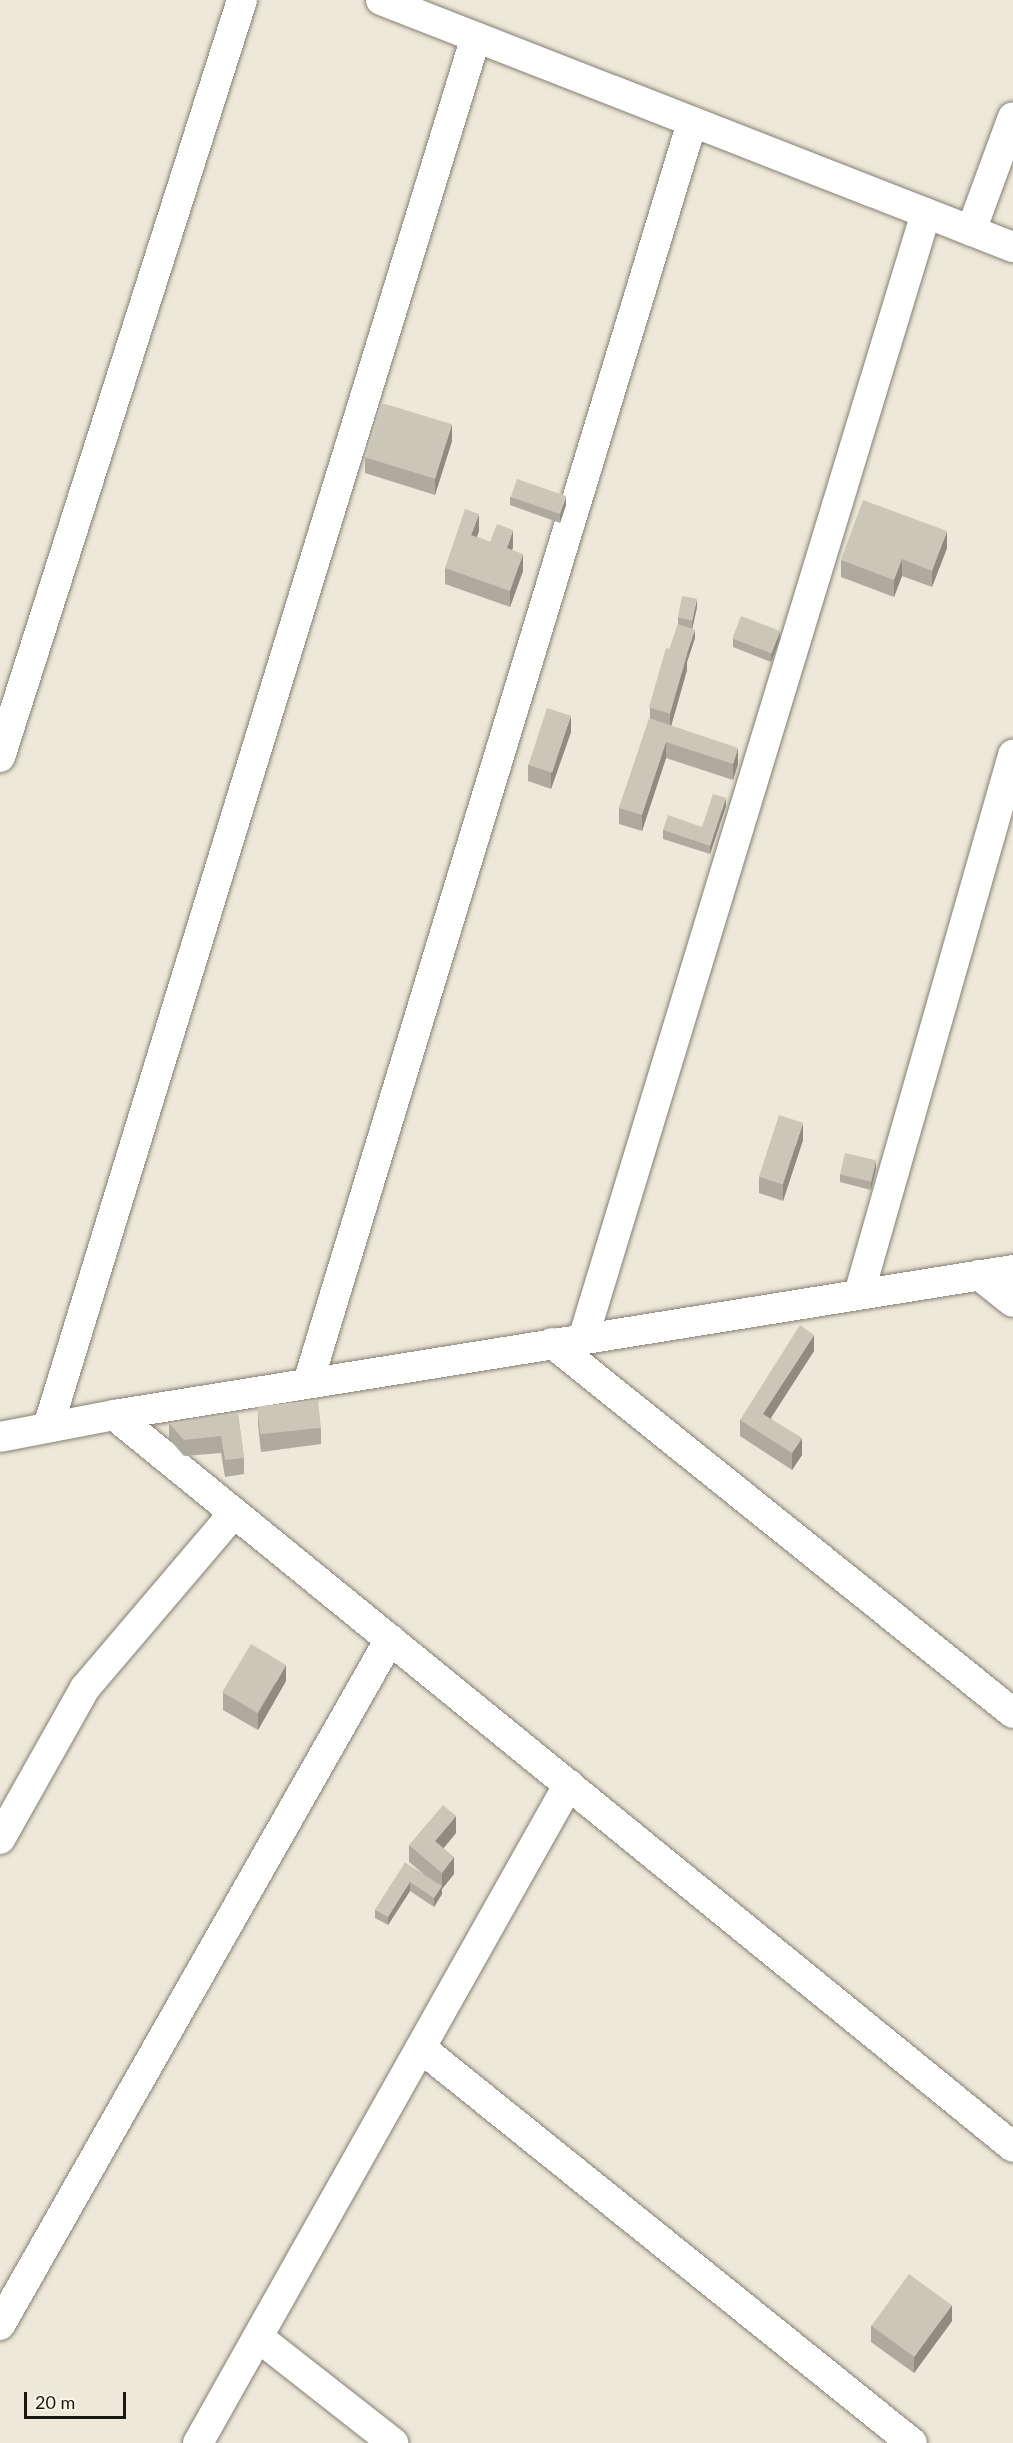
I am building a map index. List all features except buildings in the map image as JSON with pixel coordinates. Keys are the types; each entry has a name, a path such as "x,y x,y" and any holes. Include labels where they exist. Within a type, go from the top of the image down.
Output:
{"street":[{"path":"1,747 242,0"},
{"path":"381,0 1013,247"},
{"path":"48,1427 476,37"},
{"path":"971,231 1013,117"},
{"path":"308,1383 692,122"},
{"path":"583,1339 926,213"},
{"path":"859,1294 1013,755"},
{"path":"0,1437 114,1415 308,1383 1013,1270"},
{"path":"979,1275 1013,1302"},
{"path":"552,1343 1013,1713"},
{"path":"114,1415 1013,2147"},
{"path":"0,1839 85,1688 234,1512"},
{"path":"0,2325 390,1639"},
{"path":"198,2443 568,1784"},
{"path":"421,2048 912,2443"},
{"path":"258,2337 393,2443"}]}
